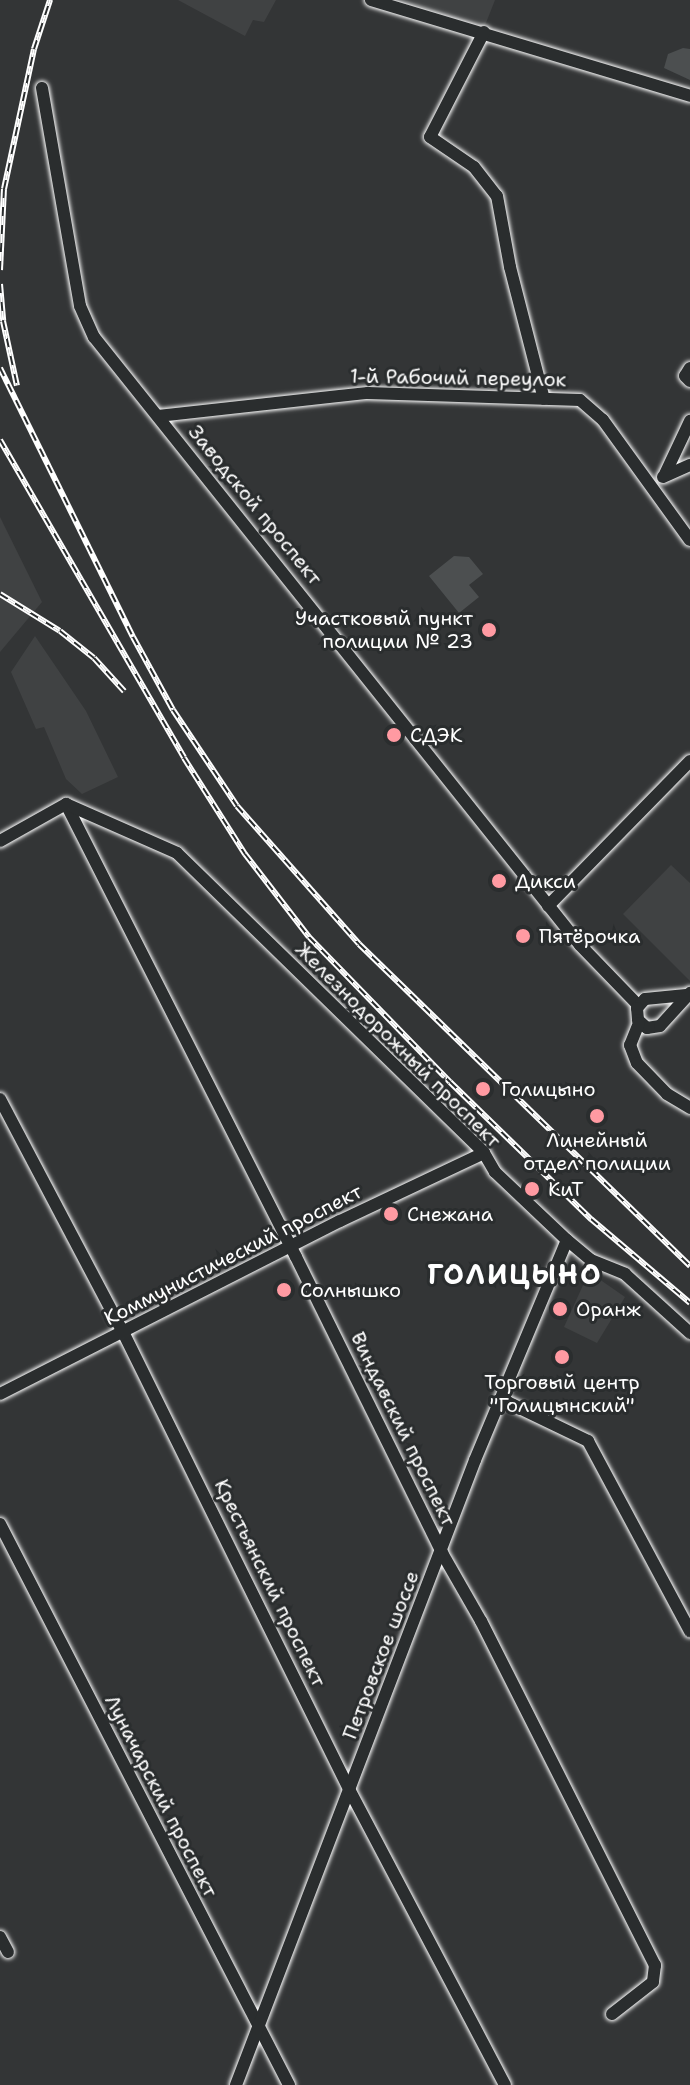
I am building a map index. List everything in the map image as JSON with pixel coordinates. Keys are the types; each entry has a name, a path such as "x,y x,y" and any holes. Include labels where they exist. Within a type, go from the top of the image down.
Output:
{"street":[{"path":"371,0 690,96"},
{"path":"484,32 430,137 474,167 497,196 510,267 544,399"},
{"name":"Заводской проспект","path":"42,88 80,306 94,337 548,906 594,962 638,1005"},
{"path":"690,368 685,376 690,381"},
{"name":"1-й Рабочий переулок","path":"158,416 368,393 580,400 589,405 690,540"},
{"path":"655,490 690,421"},
{"path":"665,474 690,465"},
{"path":"548,906 690,761"},
{"path":"0,841 66,804"},
{"name":"Железнодорожный проспект","path":"66,804 177,853 484,1153 495,1172 567,1240 591,1260 625,1274 690,1333"},
{"name":"Виндавский проспект","path":"66,804 442,1553 481,1621 655,1965 653,1982 612,2014"},
{"path":"639,1023 654,1029 688,994"},
{"path":"688,994 645,999 638,1005 636,1014 639,1023 630,1045 637,1063 667,1094 690,1108"},
{"path":"657,999 666,1007 666,1019"},
{"name":"Крестьянский проспект","path":"0,1099 124,1334 350,1791 505,2085"},
{"name":"Коммунистический проспект","path":"0,1394 124,1334 290,1246 484,1153"},
{"name":"Петровское шоссе","path":"236,2085 501,1399 567,1240"},
{"path":"501,1399 588,1441 690,1631"},
{"name":"Луначарский проспект","path":"0,1524 289,2085"},
{"path":"0,1937 8,1952"}],"shaded area":[{"path":"178,0 276,0 264,22 253,20 245,36"},
{"path":"401,0 495,0 484,28"},
{"path":"683,48 690,49 690,80 664,68 668,54"},
{"path":"0,517 42,602 0,652"},
{"path":"454,556 469,557 483,574 469,585 479,597 459,613 429,576"},
{"path":"35,636 86,711 118,777 82,794 66,779 44,727 36,729 11,672"},
{"path":"671,865 690,883 690,981 623,914"},
{"path":"589,1272 625,1297 597,1343 564,1327"}],"railway":[{"path":"0,270 4,189 34,49 50,0"},
{"path":"0,284 3,321 17,386"},
{"path":"0,368 133,637 173,710 237,806 359,944 690,1266"},
{"path":"0,440 184,758 245,854 309,937 450,1082 591,1219 690,1303"},
{"path":"0,594 60,631 94,658 124,691"}],"place":[{"name":"Участковый пункт полиции № 23","path":"489,630"},
{"name":"СДЭК","path":"394,735"},
{"name":"Дикси","path":"499,881"},
{"name":"Пятёрочка","path":"523,936"},
{"name":"Голицыно","path":"483,1089"},
{"name":"Линейный отдел полиции","path":"597,1116"},
{"name":"КиТ","path":"532,1189"},
{"name":"Снежана","path":"391,1214"},
{"name":"Солнышко","path":"284,1290"},
{"name":"Оранж","path":"560,1309"},
{"name":"Торговый центр \"Голицынский\"","path":"562,1357"}],"district":[{"name":"ГОЛИЦЫНО","path":"515,1274"}]}
